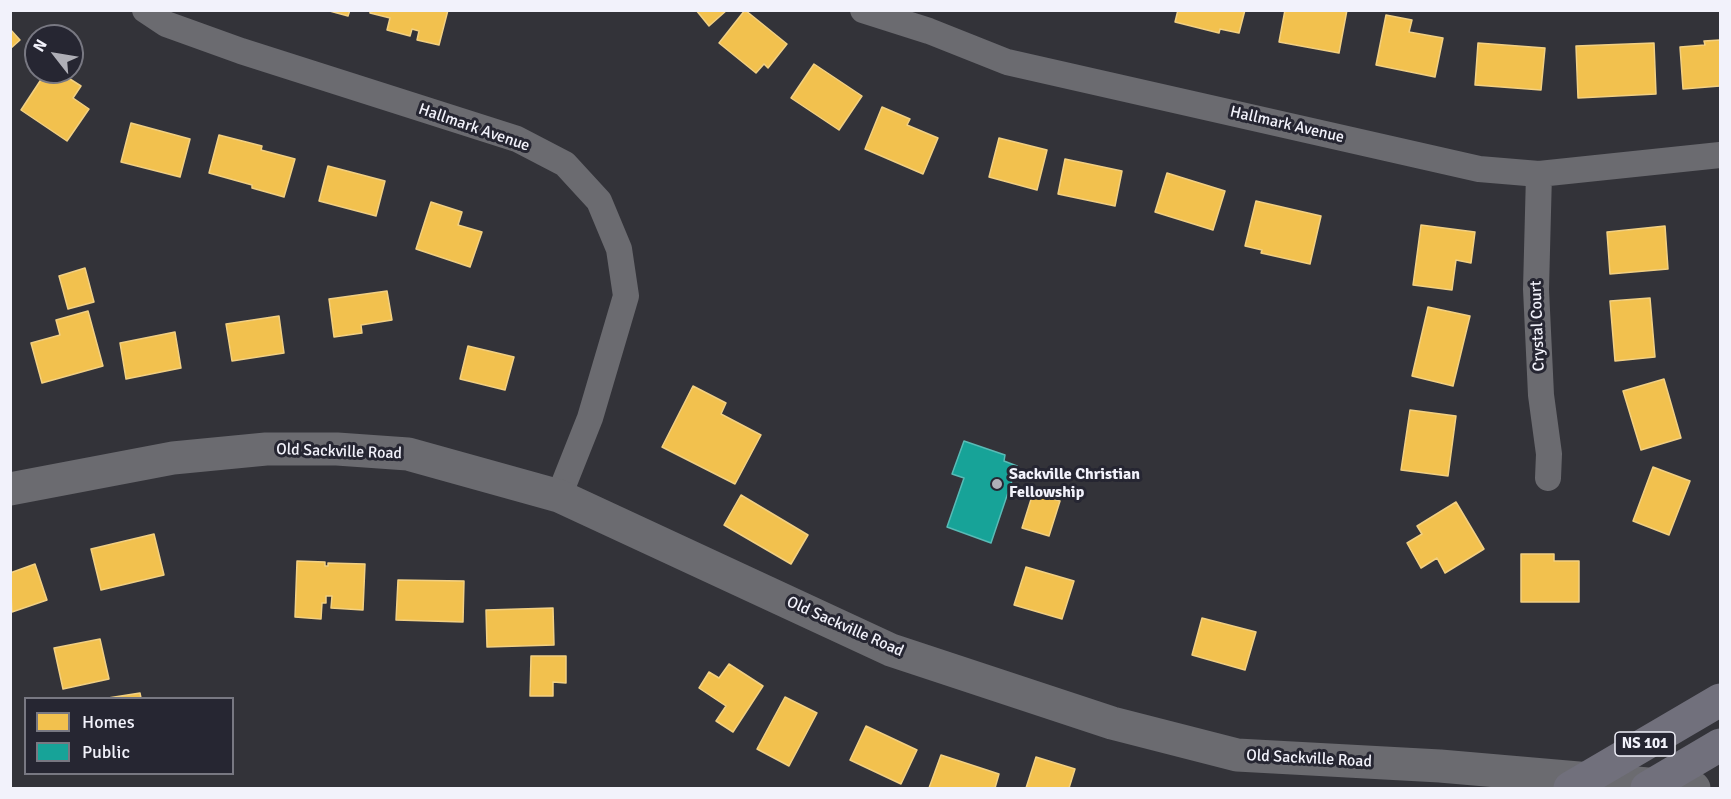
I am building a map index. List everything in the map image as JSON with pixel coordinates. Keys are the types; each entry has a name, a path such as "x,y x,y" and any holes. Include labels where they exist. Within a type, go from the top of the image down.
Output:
{"highway":[{"name":"NS 101","path":"1570,789 1720,700"},
{"name":"NS 101","path":"1647,789 1720,745"}],"street":[{"name":"Hallmark Avenue","path":"145,10 166,24 241,51 517,139 565,164 599,201 619,249 626,296 590,418 559,496"},
{"name":"Hallmark Avenue","path":"863,10 929,31 1007,62 1479,169 1539,174 1720,155"},
{"name":"Crystal Court","path":"1539,174 1536,289 1541,395 1549,454 1548,478"},
{"name":"Old Sackville Road","path":"10,489 173,458 266,449 337,449 408,454 559,496 891,650 1113,723 1237,755 1440,766 1694,789"}],"building: Homes":[{"path":"326,10 350,10 348,16"},
{"path":"370,10 448,10 439,45 417,40 419,31 412,29 410,36 387,30 390,18 370,13"},
{"path":"696,10 727,10 709,26"},
{"path":"745,10 787,44 768,68 764,64 756,73 719,43"},
{"path":"1178,10 1245,10 1239,33 1220,29 1219,33 1175,22"},
{"path":"1285,10 1347,10 1339,53 1279,42"},
{"path":"1386,15 1412,20 1409,32 1443,38 1435,77 1376,65"},
{"path":"10,29 20,40 10,49"},
{"path":"1720,40 1720,86 1683,89 1680,47 1705,45 1704,41"},
{"path":"1478,43 1545,48 1541,90 1475,85"},
{"path":"1654,43 1656,94 1578,98 1576,46"},
{"path":"814,64 862,96 839,130 791,98"},
{"path":"38,84 78,84 81,86 73,98 89,109 67,141 21,110"},
{"path":"882,107 910,119 907,125 938,138 923,174 865,149"},
{"path":"131,123 190,139 180,177 121,162"},
{"path":"219,135 262,146 261,150 295,159 284,197 209,173"},
{"path":"999,138 1047,150 1037,190 989,177"},
{"path":"1065,159 1122,171 1115,206 1058,194"},
{"path":"328,166 385,181 376,216 319,201"},
{"path":"1167,173 1225,191 1213,230 1155,212"},
{"path":"1256,201 1321,216 1310,264 1261,253 1262,250 1245,246"},
{"path":"431,202 462,212 458,225 482,232 470,267 416,249"},
{"path":"1421,225 1475,232 1471,263 1456,260 1452,290 1413,285"},
{"path":"1665,226 1668,269 1610,274 1607,232"},
{"path":"85,268 94,302 68,309 59,276"},
{"path":"387,291 392,320 361,325 362,333 334,337 329,299"},
{"path":"1650,298 1655,357 1615,361 1610,301"},
{"path":"1428,307 1470,316 1453,386 1412,376"},
{"path":"88,311 103,366 42,383 31,343 60,335 56,320"},
{"path":"279,316 284,353 232,361 226,324"},
{"path":"175,332 181,368 126,379 120,343"},
{"path":"468,346 514,357 505,390 460,379"},
{"path":"1664,379 1681,438 1641,450 1623,391"},
{"path":"693,386 726,403 721,414 761,435 735,484 662,447"},
{"path":"1410,410 1456,416 1448,476 1401,470"},
{"path":"1653,467 1690,481 1669,535 1633,521"},
{"path":"1033,493 1060,501 1049,536 1022,528"},
{"path":"741,495 808,535 791,564 724,525"},
{"path":"1456,502 1484,549 1445,573 1437,558 1421,568 1407,543 1422,534 1417,526"},
{"path":"154,534 164,575 101,590 91,549"},
{"path":"1521,554 1554,554 1554,561 1579,561 1579,602 1521,602"},
{"path":"297,561 325,562 325,566 328,566 328,563 365,564 363,610 331,608 332,596 326,596 326,603 322,603 321,619 295,617"},
{"path":"35,564 47,600 12,612 10,573"},
{"path":"1026,567 1074,581 1062,619 1014,605"},
{"path":"398,580 464,581 463,622 396,620"},
{"path":"553,608 554,645 487,647 486,610"},
{"path":"1202,618 1256,632 1245,670 1192,655"},
{"path":"100,639 109,679 63,689 54,648"},
{"path":"531,656 566,656 566,683 553,682 553,696 530,696"},
{"path":"729,664 763,686 733,732 716,721 726,706 699,688 709,672 719,678"},
{"path":"140,693 141,697 114,697"},
{"path":"785,697 817,713 789,766 757,749"},
{"path":"866,726 917,750 901,784 850,760"},
{"path":"941,755 999,774 995,788 929,788"},
{"path":"1036,757 1075,769 1069,788 1026,788"}],"building: Public":[{"path":"964,441 1005,455 1004,461 1017,466 991,543 947,527 964,478 952,474"}],"place":[{"name":"Sackville Christian Fellowship","path":"997,484"}]}
